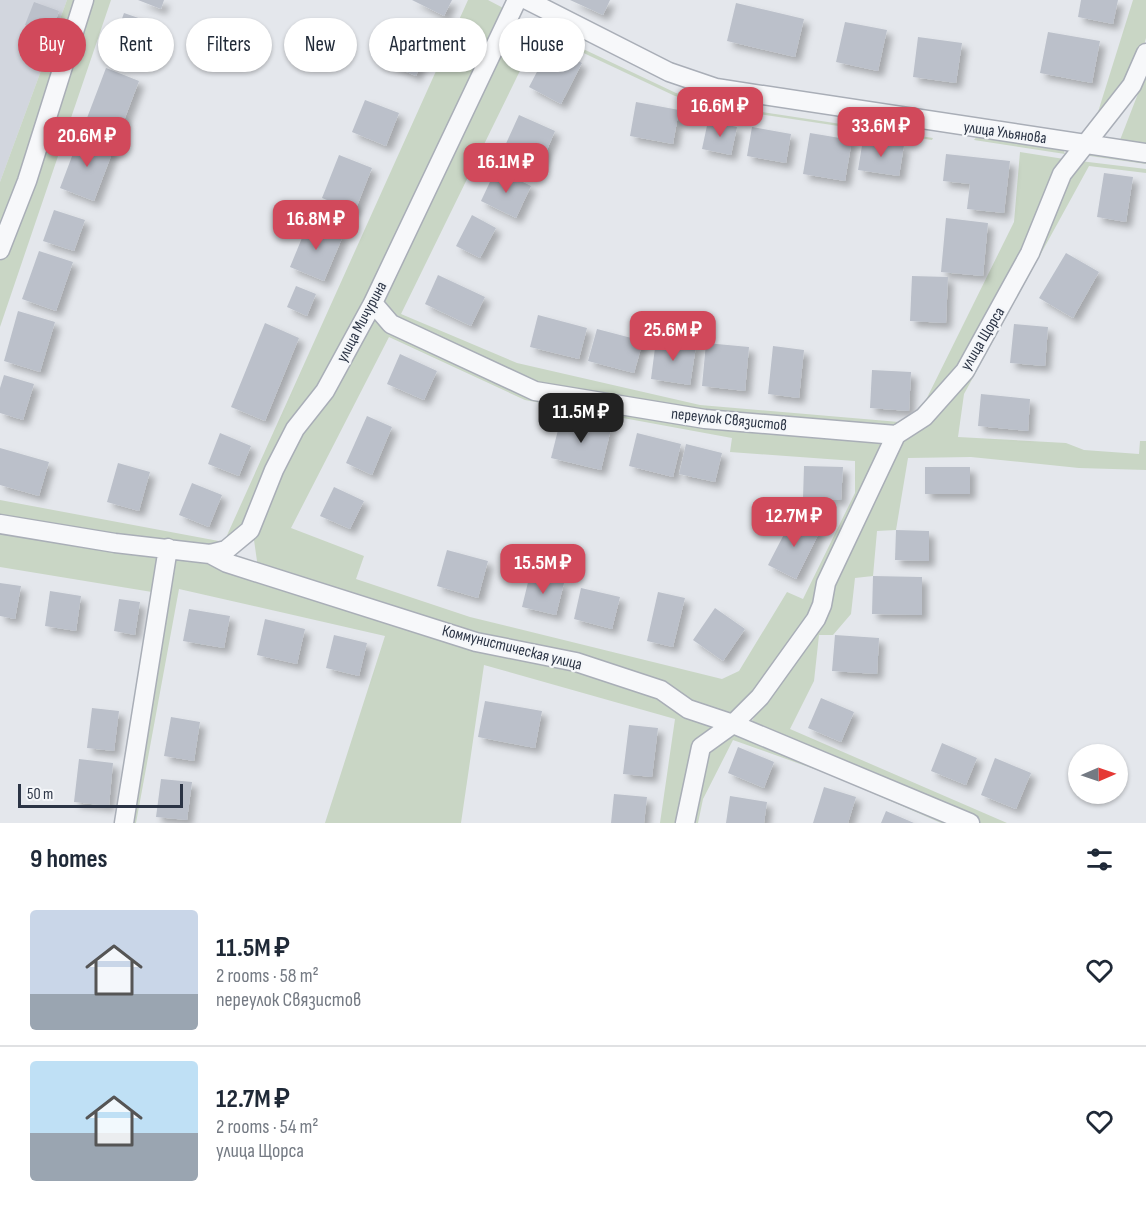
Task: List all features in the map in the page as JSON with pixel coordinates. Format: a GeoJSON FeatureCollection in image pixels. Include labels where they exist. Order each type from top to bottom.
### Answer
{"type":"FeatureCollection","features":[{"type":"Feature","properties":{"kind":"street"},"geometry":{"type":"LineString","coordinates":[[0,250],[27,181],[84,0]]}},
{"type":"Feature","properties":{"kind":"street","name":"улица Мичурина"},"geometry":{"type":"LineString","coordinates":[[210,554],[226,550],[250,530],[274,470],[295,429],[325,391],[373,303],[517,0]]}},
{"type":"Feature","properties":{"kind":"street","name":"улица Ульянова"},"geometry":{"type":"LineString","coordinates":[[527,0],[669,72],[717,88],[1146,153]]}},
{"type":"Feature","properties":{"kind":"street","name":"улица Щорса"},"geometry":{"type":"LineString","coordinates":[[896,435],[924,417],[965,371],[1030,253],[1062,174],[1132,85],[1146,53]]}},
{"type":"Feature","properties":{"kind":"street","name":"переулок Связистов"},"geometry":{"type":"LineString","coordinates":[[373,303],[390,324],[535,391],[705,419],[896,435]]}},
{"type":"Feature","properties":{"kind":"street"},"geometry":{"type":"LineString","coordinates":[[685,823],[701,747],[733,724],[760,697],[816,620],[822,605],[826,583],[896,435]]}},
{"type":"Feature","properties":{"kind":"street","name":"Коммунистическая улица"},"geometry":{"type":"LineString","coordinates":[[0,524],[115,543],[210,554],[227,563],[476,642],[576,662],[661,690],[688,709],[733,724],[970,823]]}},
{"type":"Feature","properties":{"kind":"street"},"geometry":{"type":"LineString","coordinates":[[250,530],[249,550],[253,571]]}},
{"type":"Feature","properties":{"kind":"street"},"geometry":{"type":"LineString","coordinates":[[124,823],[168,548]]}},
{"type":"Feature","properties":{"kind":"shaded area"},"geometry":{"type":"Polygon","coordinates":[[[0,0],[67,0],[60,18],[18,18],[18,72],[40,72],[0,182],[0,0]]]}},
{"type":"Feature","properties":{"kind":"green space"},"geometry":{"type":"Polygon","coordinates":[[[67,0],[80,0],[74,18],[60,18],[67,0]]]}},
{"type":"Feature","properties":{"kind":"green space"},"geometry":{"type":"Polygon","coordinates":[[[89,0],[111,0],[105,18],[98,18],[98,38],[0,327],[0,261],[31,183],[66,72],[86,72],[86,18],[83,18],[89,0]]]}},
{"type":"Feature","properties":{"kind":"green space"},"geometry":{"type":"Polygon","coordinates":[[[468,0],[488,0],[507,10],[503,18],[499,18],[499,27],[487,52],[487,18],[460,18],[468,0]]]}},
{"type":"Feature","properties":{"kind":"green space"},"geometry":{"type":"Polygon","coordinates":[[[1133,0],[1146,0],[1146,38],[1143,49],[1129,80],[1115,98],[1098,112],[1133,0]]]}},
{"type":"Feature","properties":{"kind":"green space"},"geometry":{"type":"Polygon","coordinates":[[[585,50],[676,93],[749,110],[933,138],[932,140],[719,108],[675,96],[585,54],[585,50]]]}},
{"type":"Feature","properties":{"kind":"green space"},"geometry":{"type":"Polygon","coordinates":[[[499,54],[499,72],[519,72],[401,314],[517,363],[700,405],[899,422],[921,410],[1014,222],[1020,152],[1064,159],[1026,252],[962,369],[922,414],[894,432],[705,415],[537,387],[396,321],[380,303],[499,54]]]}},
{"type":"Feature","properties":{"kind":"green space"},"geometry":{"type":"Polygon","coordinates":[[[40,72],[56,72],[0,240],[0,182],[40,72]]]}},
{"type":"Feature","properties":{"kind":"green space"},"geometry":{"type":"Polygon","coordinates":[[[436,72],[477,72],[368,301],[321,390],[292,426],[270,468],[248,524],[232,541],[212,548],[195,548],[112,539],[0,520],[0,500],[224,542],[436,72]]]}},
{"type":"Feature","properties":{"kind":"green space"},"geometry":{"type":"Polygon","coordinates":[[[1146,73],[1146,144],[1120,140],[1146,73]]]}},
{"type":"Feature","properties":{"kind":"green space"},"geometry":{"type":"Polygon","coordinates":[[[977,136],[1063,149],[1065,154],[974,140],[977,136]]]}},
{"type":"Feature","properties":{"kind":"green space"},"geometry":{"type":"Polygon","coordinates":[[[1086,153],[1146,161],[1146,164],[1083,155],[1086,153]]]}},
{"type":"Feature","properties":{"kind":"green space"},"geometry":{"type":"Polygon","coordinates":[[[1080,161],[1146,169],[1146,173],[1089,166],[964,394],[958,437],[1066,443],[1084,450],[1139,454],[1140,441],[1146,441],[1146,470],[1079,468],[971,457],[908,458],[896,530],[877,531],[873,576],[855,578],[851,614],[833,635],[819,635],[814,681],[790,729],[1007,823],[980,823],[755,728],[752,721],[832,584],[900,438],[927,421],[1080,161]]]}},
{"type":"Feature","properties":{"kind":"green space"},"geometry":{"type":"Polygon","coordinates":[[[375,313],[534,394],[889,440],[841,552],[804,624],[783,658],[730,720],[258,568],[254,540],[257,525],[278,472],[375,313]],[[389,337],[291,528],[364,556],[356,579],[470,617],[722,679],[739,671],[787,592],[803,599],[855,493],[855,461],[730,452],[732,438],[525,400],[389,337]]]}},
{"type":"Feature","properties":{"kind":"green space"},"geometry":{"type":"Polygon","coordinates":[[[0,527],[163,552],[118,823],[114,823],[152,592],[0,567],[0,527]]]}},
{"type":"Feature","properties":{"kind":"green space"},"geometry":{"type":"Polygon","coordinates":[[[174,553],[574,667],[658,695],[720,726],[678,823],[660,823],[675,719],[484,665],[461,823],[325,823],[385,636],[179,589],[136,823],[129,823],[174,553]]]}},
{"type":"Feature","properties":{"kind":"green space"},"geometry":{"type":"Polygon","coordinates":[[[735,729],[956,823],[941,823],[831,775],[733,740],[703,799],[698,823],[690,823],[706,749],[735,729]]]}},
{"type":"Feature","properties":{"kind":"building"},"geometry":{"type":"Polygon","coordinates":[[[138,0],[164,0],[161,9],[138,0]]]}},
{"type":"Feature","properties":{"kind":"building"},"geometry":{"type":"Polygon","coordinates":[[[412,0],[452,0],[444,16],[412,0]]]}},
{"type":"Feature","properties":{"kind":"building"},"geometry":{"type":"Polygon","coordinates":[[[570,0],[610,0],[603,15],[570,0]]]}},
{"type":"Feature","properties":{"kind":"building"},"geometry":{"type":"Polygon","coordinates":[[[1081,0],[1118,0],[1113,24],[1078,17],[1081,0]]]}},
{"type":"Feature","properties":{"kind":"building"},"geometry":{"type":"Polygon","coordinates":[[[34,2],[59,11],[57,18],[28,18],[34,2]]]}},
{"type":"Feature","properties":{"kind":"building"},"geometry":{"type":"Polygon","coordinates":[[[736,3],[804,19],[795,57],[727,41],[736,3]]]}},
{"type":"Feature","properties":{"kind":"building"},"geometry":{"type":"Polygon","coordinates":[[[124,13],[139,18],[122,18],[124,13]]]}},
{"type":"Feature","properties":{"kind":"building"},"geometry":{"type":"Polygon","coordinates":[[[845,22],[887,30],[878,71],[836,62],[845,22]]]}},
{"type":"Feature","properties":{"kind":"building"},"geometry":{"type":"Polygon","coordinates":[[[1048,32],[1100,41],[1092,83],[1040,73],[1048,32]]]}},
{"type":"Feature","properties":{"kind":"building"},"geometry":{"type":"Polygon","coordinates":[[[918,37],[962,43],[956,83],[913,77],[918,37]]]}},
{"type":"Feature","properties":{"kind":"building"},"geometry":{"type":"Polygon","coordinates":[[[104,72],[116,72],[139,81],[120,131],[87,118],[104,72]]]}},
{"type":"Feature","properties":{"kind":"building"},"geometry":{"type":"Polygon","coordinates":[[[537,72],[577,72],[561,104],[529,87],[537,72]]]}},
{"type":"Feature","properties":{"kind":"building"},"geometry":{"type":"Polygon","coordinates":[[[365,100],[399,113],[386,146],[352,132],[365,100]]]}},
{"type":"Feature","properties":{"kind":"building"},"geometry":{"type":"Polygon","coordinates":[[[636,102],[679,110],[673,144],[630,136],[636,102]]]}},
{"type":"Feature","properties":{"kind":"building"},"geometry":{"type":"Polygon","coordinates":[[[519,115],[555,131],[541,164],[504,148],[519,115]]]}},
{"type":"Feature","properties":{"kind":"building"},"geometry":{"type":"Polygon","coordinates":[[[708,121],[737,127],[731,155],[702,149],[708,121]]]}},
{"type":"Feature","properties":{"kind":"building"},"geometry":{"type":"Polygon","coordinates":[[[752,127],[791,134],[786,163],[747,156],[752,127]]]}},
{"type":"Feature","properties":{"kind":"building"},"geometry":{"type":"Polygon","coordinates":[[[810,133],[852,140],[845,181],[803,174],[810,133]]]}},
{"type":"Feature","properties":{"kind":"building"},"geometry":{"type":"Polygon","coordinates":[[[80,135],[114,148],[94,201],[60,188],[80,135]]]}},
{"type":"Feature","properties":{"kind":"building"},"geometry":{"type":"Polygon","coordinates":[[[863,139],[904,145],[899,176],[858,170],[863,139]]]}},
{"type":"Feature","properties":{"kind":"building"},"geometry":{"type":"Polygon","coordinates":[[[946,154],[1010,161],[1004,213],[967,209],[970,184],[943,181],[946,154]]]}},
{"type":"Feature","properties":{"kind":"building"},"geometry":{"type":"Polygon","coordinates":[[[339,155],[372,168],[355,211],[322,198],[339,155]]]}},
{"type":"Feature","properties":{"kind":"building"},"geometry":{"type":"Polygon","coordinates":[[[496,169],[531,186],[516,218],[481,201],[496,169]]]}},
{"type":"Feature","properties":{"kind":"building"},"geometry":{"type":"Polygon","coordinates":[[[1104,173],[1133,177],[1126,222],[1097,217],[1104,173]]]}},
{"type":"Feature","properties":{"kind":"building"},"geometry":{"type":"Polygon","coordinates":[[[54,210],[85,220],[74,251],[43,241],[54,210]]]}},
{"type":"Feature","properties":{"kind":"building"},"geometry":{"type":"Polygon","coordinates":[[[472,215],[496,228],[480,258],[456,246],[472,215]]]}},
{"type":"Feature","properties":{"kind":"building"},"geometry":{"type":"Polygon","coordinates":[[[946,218],[988,223],[983,276],[941,272],[946,218]]]}},
{"type":"Feature","properties":{"kind":"building"},"geometry":{"type":"Polygon","coordinates":[[[309,221],[343,236],[324,281],[290,267],[309,221]]]}},
{"type":"Feature","properties":{"kind":"building"},"geometry":{"type":"Polygon","coordinates":[[[39,251],[73,262],[56,311],[22,299],[39,251]]]}},
{"type":"Feature","properties":{"kind":"building"},"geometry":{"type":"Polygon","coordinates":[[[1066,253],[1099,272],[1073,318],[1039,298],[1066,253]]]}},
{"type":"Feature","properties":{"kind":"building"},"geometry":{"type":"Polygon","coordinates":[[[438,275],[485,297],[471,326],[425,304],[438,275]]]}},
{"type":"Feature","properties":{"kind":"building"},"geometry":{"type":"Polygon","coordinates":[[[912,276],[948,277],[946,323],[910,321],[912,276]]]}},
{"type":"Feature","properties":{"kind":"building"},"geometry":{"type":"Polygon","coordinates":[[[296,286],[316,294],[307,316],[287,307],[296,286]]]}},
{"type":"Feature","properties":{"kind":"building"},"geometry":{"type":"Polygon","coordinates":[[[18,311],[55,322],[40,372],[4,361],[18,311]]]}},
{"type":"Feature","properties":{"kind":"building"},"geometry":{"type":"Polygon","coordinates":[[[538,315],[587,328],[579,359],[530,347],[538,315]]]}},
{"type":"Feature","properties":{"kind":"building"},"geometry":{"type":"Polygon","coordinates":[[[265,323],[299,338],[265,421],[231,407],[265,323]]]}},
{"type":"Feature","properties":{"kind":"building"},"geometry":{"type":"Polygon","coordinates":[[[1014,324],[1048,327],[1045,366],[1010,363],[1014,324]]]}},
{"type":"Feature","properties":{"kind":"building"},"geometry":{"type":"Polygon","coordinates":[[[597,329],[643,341],[634,373],[588,361],[597,329]]]}},
{"type":"Feature","properties":{"kind":"building"},"geometry":{"type":"Polygon","coordinates":[[[656,340],[696,346],[690,385],[651,379],[656,340]]]}},
{"type":"Feature","properties":{"kind":"building"},"geometry":{"type":"Polygon","coordinates":[[[706,343],[749,347],[745,391],[702,386],[706,343]]]}},
{"type":"Feature","properties":{"kind":"building"},"geometry":{"type":"Polygon","coordinates":[[[773,346],[804,350],[799,398],[768,394],[773,346]]]}},
{"type":"Feature","properties":{"kind":"building"},"geometry":{"type":"Polygon","coordinates":[[[400,354],[437,371],[424,400],[387,384],[400,354]]]}},
{"type":"Feature","properties":{"kind":"building"},"geometry":{"type":"Polygon","coordinates":[[[872,370],[911,372],[909,411],[870,408],[872,370]]]}},
{"type":"Feature","properties":{"kind":"building"},"geometry":{"type":"Polygon","coordinates":[[[4,375],[34,384],[23,420],[0,413],[0,388],[4,375]]]}},
{"type":"Feature","properties":{"kind":"building"},"geometry":{"type":"Polygon","coordinates":[[[981,394],[1030,399],[1028,431],[978,426],[981,394]]]}},
{"type":"Feature","properties":{"kind":"building"},"geometry":{"type":"Polygon","coordinates":[[[367,416],[392,427],[372,475],[346,463],[367,416]]]}},
{"type":"Feature","properties":{"kind":"building"},"geometry":{"type":"Polygon","coordinates":[[[561,418],[611,429],[601,470],[551,458],[561,418]]]}},
{"type":"Feature","properties":{"kind":"building"},"geometry":{"type":"Polygon","coordinates":[[[220,433],[251,446],[239,476],[208,464],[220,433]]]}},
{"type":"Feature","properties":{"kind":"building"},"geometry":{"type":"Polygon","coordinates":[[[637,433],[681,444],[673,477],[629,466],[637,433]]]}},
{"type":"Feature","properties":{"kind":"building"},"geometry":{"type":"Polygon","coordinates":[[[686,444],[722,453],[715,482],[679,474],[686,444]]]}},
{"type":"Feature","properties":{"kind":"building"},"geometry":{"type":"Polygon","coordinates":[[[0,448],[49,462],[39,496],[0,485],[0,448]]]}},
{"type":"Feature","properties":{"kind":"building"},"geometry":{"type":"Polygon","coordinates":[[[118,463],[150,472],[139,511],[107,502],[118,463]]]}},
{"type":"Feature","properties":{"kind":"building"},"geometry":{"type":"Polygon","coordinates":[[[804,466],[843,467],[841,500],[803,499],[804,466]]]}},
{"type":"Feature","properties":{"kind":"building"},"geometry":{"type":"Polygon","coordinates":[[[925,467],[970,467],[970,494],[925,494],[925,467]]]}},
{"type":"Feature","properties":{"kind":"building"},"geometry":{"type":"Polygon","coordinates":[[[192,483],[222,495],[209,527],[179,515],[192,483]]]}},
{"type":"Feature","properties":{"kind":"building"},"geometry":{"type":"Polygon","coordinates":[[[334,487],[364,501],[350,529],[320,516],[334,487]]]}},
{"type":"Feature","properties":{"kind":"building"},"geometry":{"type":"Polygon","coordinates":[[[793,517],[820,531],[796,579],[768,565],[793,517]]]}},
{"type":"Feature","properties":{"kind":"building"},"geometry":{"type":"Polygon","coordinates":[[[896,530],[929,531],[929,561],[895,560],[896,530]]]}},
{"type":"Feature","properties":{"kind":"building"},"geometry":{"type":"Polygon","coordinates":[[[447,550],[488,561],[478,598],[437,586],[447,550]]]}},
{"type":"Feature","properties":{"kind":"building"},"geometry":{"type":"Polygon","coordinates":[[[530,574],[564,583],[556,615],[522,607],[530,574]]]}},
{"type":"Feature","properties":{"kind":"building"},"geometry":{"type":"Polygon","coordinates":[[[873,576],[922,577],[922,615],[872,614],[873,576]]]}},
{"type":"Feature","properties":{"kind":"building"},"geometry":{"type":"Polygon","coordinates":[[[0,583],[21,586],[15,619],[0,616],[0,583]]]}},
{"type":"Feature","properties":{"kind":"building"},"geometry":{"type":"Polygon","coordinates":[[[581,588],[620,597],[612,629],[574,619],[581,588]]]}},
{"type":"Feature","properties":{"kind":"building"},"geometry":{"type":"Polygon","coordinates":[[[50,591],[81,596],[76,631],[45,626],[50,591]]]}},
{"type":"Feature","properties":{"kind":"building"},"geometry":{"type":"Polygon","coordinates":[[[658,592],[685,598],[673,647],[647,641],[658,592]]]}},
{"type":"Feature","properties":{"kind":"building"},"geometry":{"type":"Polygon","coordinates":[[[119,599],[140,602],[135,635],[114,631],[119,599]]]}},
{"type":"Feature","properties":{"kind":"building"},"geometry":{"type":"Polygon","coordinates":[[[715,608],[745,629],[723,661],[693,640],[715,608]]]}},
{"type":"Feature","properties":{"kind":"building"},"geometry":{"type":"Polygon","coordinates":[[[189,609],[230,616],[224,648],[183,641],[189,609]]]}},
{"type":"Feature","properties":{"kind":"building"},"geometry":{"type":"Polygon","coordinates":[[[265,619],[305,629],[297,664],[257,655],[265,619]]]}},
{"type":"Feature","properties":{"kind":"building"},"geometry":{"type":"Polygon","coordinates":[[[334,635],[367,643],[359,676],[326,668],[334,635]]]}},
{"type":"Feature","properties":{"kind":"building"},"geometry":{"type":"Polygon","coordinates":[[[835,635],[879,638],[877,674],[832,671],[835,635]]]}},
{"type":"Feature","properties":{"kind":"building"},"geometry":{"type":"Polygon","coordinates":[[[821,698],[854,712],[841,742],[808,728],[821,698]]]}},
{"type":"Feature","properties":{"kind":"building"},"geometry":{"type":"Polygon","coordinates":[[[485,701],[542,711],[535,748],[478,737],[485,701]]]}},
{"type":"Feature","properties":{"kind":"building"},"geometry":{"type":"Polygon","coordinates":[[[92,708],[119,711],[114,751],[87,748],[92,708]]]}},
{"type":"Feature","properties":{"kind":"building"},"geometry":{"type":"Polygon","coordinates":[[[171,717],[200,722],[194,761],[164,756],[171,717]]]}},
{"type":"Feature","properties":{"kind":"building"},"geometry":{"type":"Polygon","coordinates":[[[629,725],[658,728],[652,777],[623,774],[629,725]]]}},
{"type":"Feature","properties":{"kind":"building"},"geometry":{"type":"Polygon","coordinates":[[[942,743],[977,758],[966,785],[931,771],[942,743]]]}},
{"type":"Feature","properties":{"kind":"building"},"geometry":{"type":"Polygon","coordinates":[[[738,747],[774,762],[764,788],[728,773],[738,747]]]}},
{"type":"Feature","properties":{"kind":"building"},"geometry":{"type":"Polygon","coordinates":[[[995,758],[1031,773],[1016,809],[981,795],[995,758]]]}},
{"type":"Feature","properties":{"kind":"building"},"geometry":{"type":"Polygon","coordinates":[[[79,759],[113,763],[109,806],[74,802],[79,759]]]}},
{"type":"Feature","properties":{"kind":"building"},"geometry":{"type":"Polygon","coordinates":[[[161,779],[192,782],[187,820],[156,817],[161,779]]]}},
{"type":"Feature","properties":{"kind":"building"},"geometry":{"type":"Polygon","coordinates":[[[824,787],[856,797],[848,823],[813,823],[824,787]]]}},
{"type":"Feature","properties":{"kind":"building"},"geometry":{"type":"Polygon","coordinates":[[[614,794],[647,797],[644,823],[611,823],[614,794]]]}},
{"type":"Feature","properties":{"kind":"building"},"geometry":{"type":"Polygon","coordinates":[[[730,796],[767,802],[764,823],[726,823],[730,796]]]}},
{"type":"Feature","properties":{"kind":"building"},"geometry":{"type":"Polygon","coordinates":[[[886,811],[914,823],[881,823],[886,811]]]}}]}
